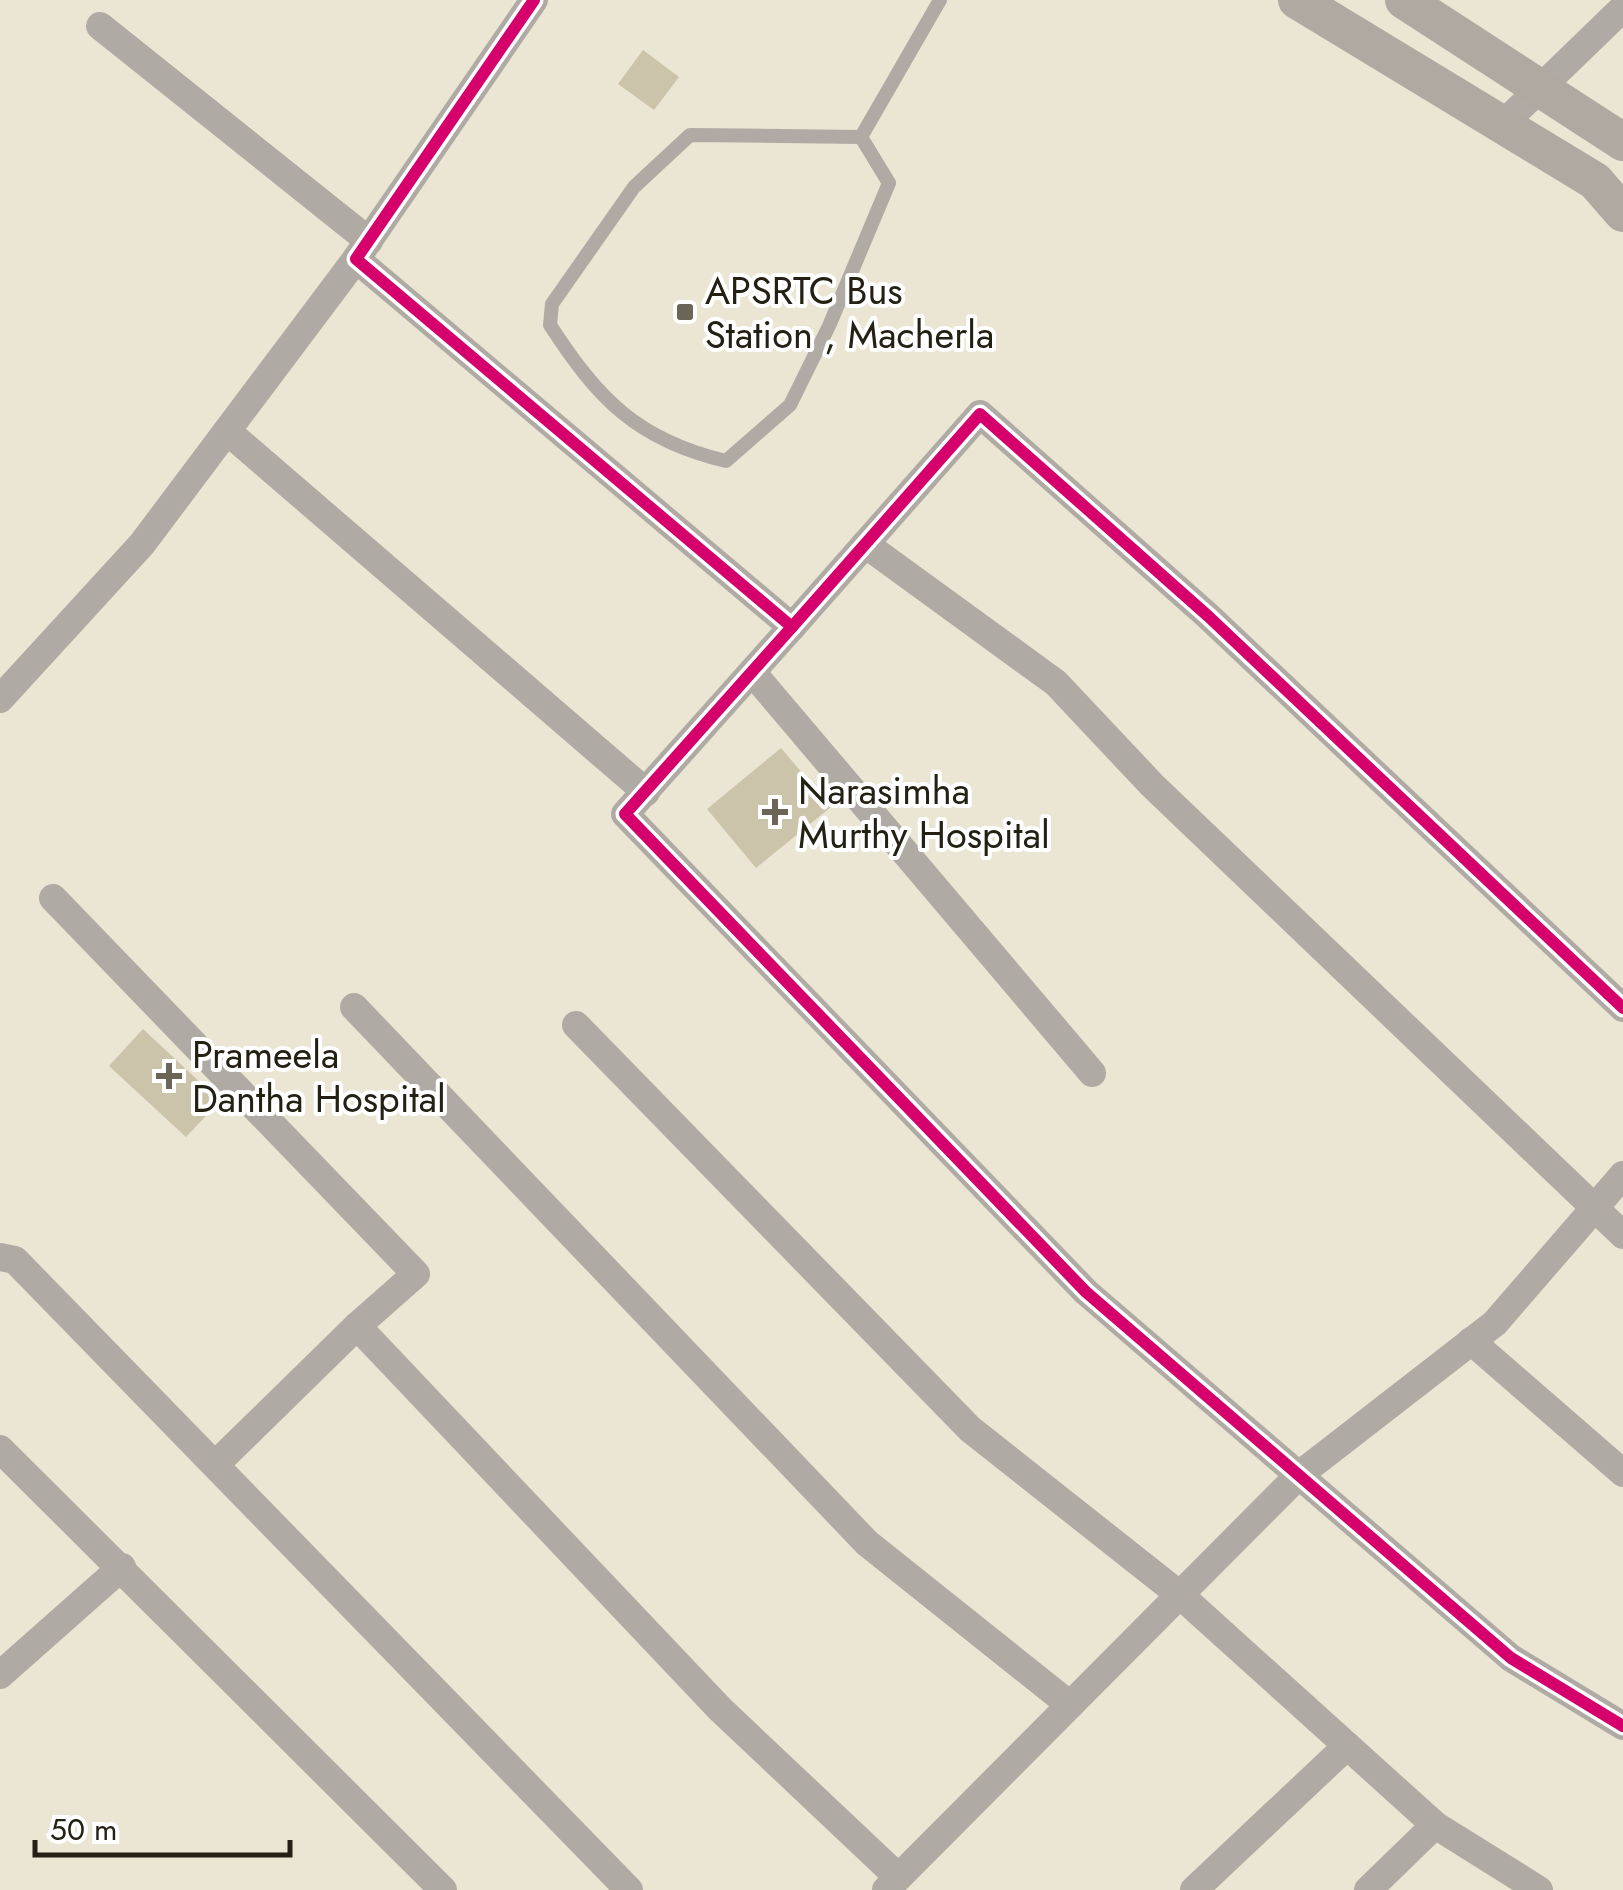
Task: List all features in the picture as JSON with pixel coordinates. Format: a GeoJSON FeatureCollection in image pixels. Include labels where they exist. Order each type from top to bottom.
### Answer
{"type":"FeatureCollection","features":[{"type":"Feature","properties":{"kind":"main road"},"geometry":{"type":"LineString","coordinates":[[1297,0],[1595,181],[1623,213]]}},
{"type":"Feature","properties":{"kind":"main road"},"geometry":{"type":"LineString","coordinates":[[1404,0],[1623,142]]}},
{"type":"Feature","properties":{"kind":"street"},"geometry":{"type":"LineString","coordinates":[[0,700],[142,544],[362,250],[534,0]]}},
{"type":"Feature","properties":{"kind":"street"},"geometry":{"type":"LineString","coordinates":[[1504,124],[1623,8]]}},
{"type":"Feature","properties":{"kind":"street"},"geometry":{"type":"LineString","coordinates":[[100,26],[792,627]]}},
{"type":"Feature","properties":{"kind":"street"},"geometry":{"type":"LineString","coordinates":[[1623,1008],[1208,616],[980,414],[625,814],[1086,1292],[1511,1658],[1623,1726]]}},
{"type":"Feature","properties":{"kind":"street"},"geometry":{"type":"LineString","coordinates":[[227,431],[646,792]]}},
{"type":"Feature","properties":{"kind":"street"},"geometry":{"type":"LineString","coordinates":[[865,544],[1056,683],[1152,785],[1623,1235]]}},
{"type":"Feature","properties":{"kind":"street"},"geometry":{"type":"LineString","coordinates":[[752,672],[1092,1073]]}},
{"type":"Feature","properties":{"kind":"street"},"geometry":{"type":"LineString","coordinates":[[53,898],[416,1274],[216,1464]]}},
{"type":"Feature","properties":{"kind":"street"},"geometry":{"type":"LineString","coordinates":[[354,1007],[868,1543],[1070,1705]]}},
{"type":"Feature","properties":{"kind":"street"},"geometry":{"type":"LineString","coordinates":[[576,1025],[970,1429],[1180,1595],[1435,1825],[1539,1890]]}},
{"type":"Feature","properties":{"kind":"street"},"geometry":{"type":"LineString","coordinates":[[357,1326],[720,1709],[892,1884],[1299,1475],[1495,1322],[1623,1175]]}},
{"type":"Feature","properties":{"kind":"street"},"geometry":{"type":"LineString","coordinates":[[0,1257],[15,1260],[629,1890]]}},
{"type":"Feature","properties":{"kind":"street"},"geometry":{"type":"LineString","coordinates":[[1471,1341],[1623,1473]]}},
{"type":"Feature","properties":{"kind":"street"},"geometry":{"type":"LineString","coordinates":[[0,1449],[443,1890]]}},
{"type":"Feature","properties":{"kind":"street"},"geometry":{"type":"LineString","coordinates":[[0,1676],[122,1567]]}},
{"type":"Feature","properties":{"kind":"street"},"geometry":{"type":"LineString","coordinates":[[1194,1890],[1347,1746]]}},
{"type":"Feature","properties":{"kind":"street"},"geometry":{"type":"LineString","coordinates":[[1368,1890],[1435,1825]]}},
{"type":"Feature","properties":{"kind":"lane"},"geometry":{"type":"LineString","coordinates":[[861,137],[940,0]]}},
{"type":"Feature","properties":{"kind":"lane"},"geometry":{"type":"LineString","coordinates":[[690,135],[861,137],[888,183],[829,326],[790,405],[726,461],[681,450],[644,430],[587,383],[550,326],[552,304],[634,187],[690,135]]}},
{"type":"Feature","properties":{"kind":"building"},"geometry":{"type":"Polygon","coordinates":[[[643,50],[679,77],[654,110],[618,84],[643,50]]]}},
{"type":"Feature","properties":{"kind":"building"},"geometry":{"type":"Polygon","coordinates":[[[781,748],[831,807],[756,868],[707,809],[781,748]]]}},
{"type":"Feature","properties":{"kind":"building"},"geometry":{"type":"Polygon","coordinates":[[[143,1029],[220,1101],[186,1137],[109,1066],[143,1029]]]}},
{"type":"Feature","properties":{"kind":"cycle path"},"geometry":{"type":"LineString","coordinates":[[534,0],[356,259],[792,627],[625,814],[1086,1292],[1511,1658],[1623,1726]]}},
{"type":"Feature","properties":{"kind":"cycle path"},"geometry":{"type":"LineString","coordinates":[[792,627],[980,414],[1208,616],[1623,1008]]}},
{"type":"Feature","properties":{"kind":"place","name":"APSRTC Bus Station , Macherla"},"geometry":{"type":"Point","coordinates":[685,312]}},
{"type":"Feature","properties":{"kind":"place","name":"Narasimha Murthy Hospital"},"geometry":{"type":"Point","coordinates":[775,812]}},
{"type":"Feature","properties":{"kind":"place","name":"Prameela Dantha Hospital"},"geometry":{"type":"Point","coordinates":[169,1076]}}]}
